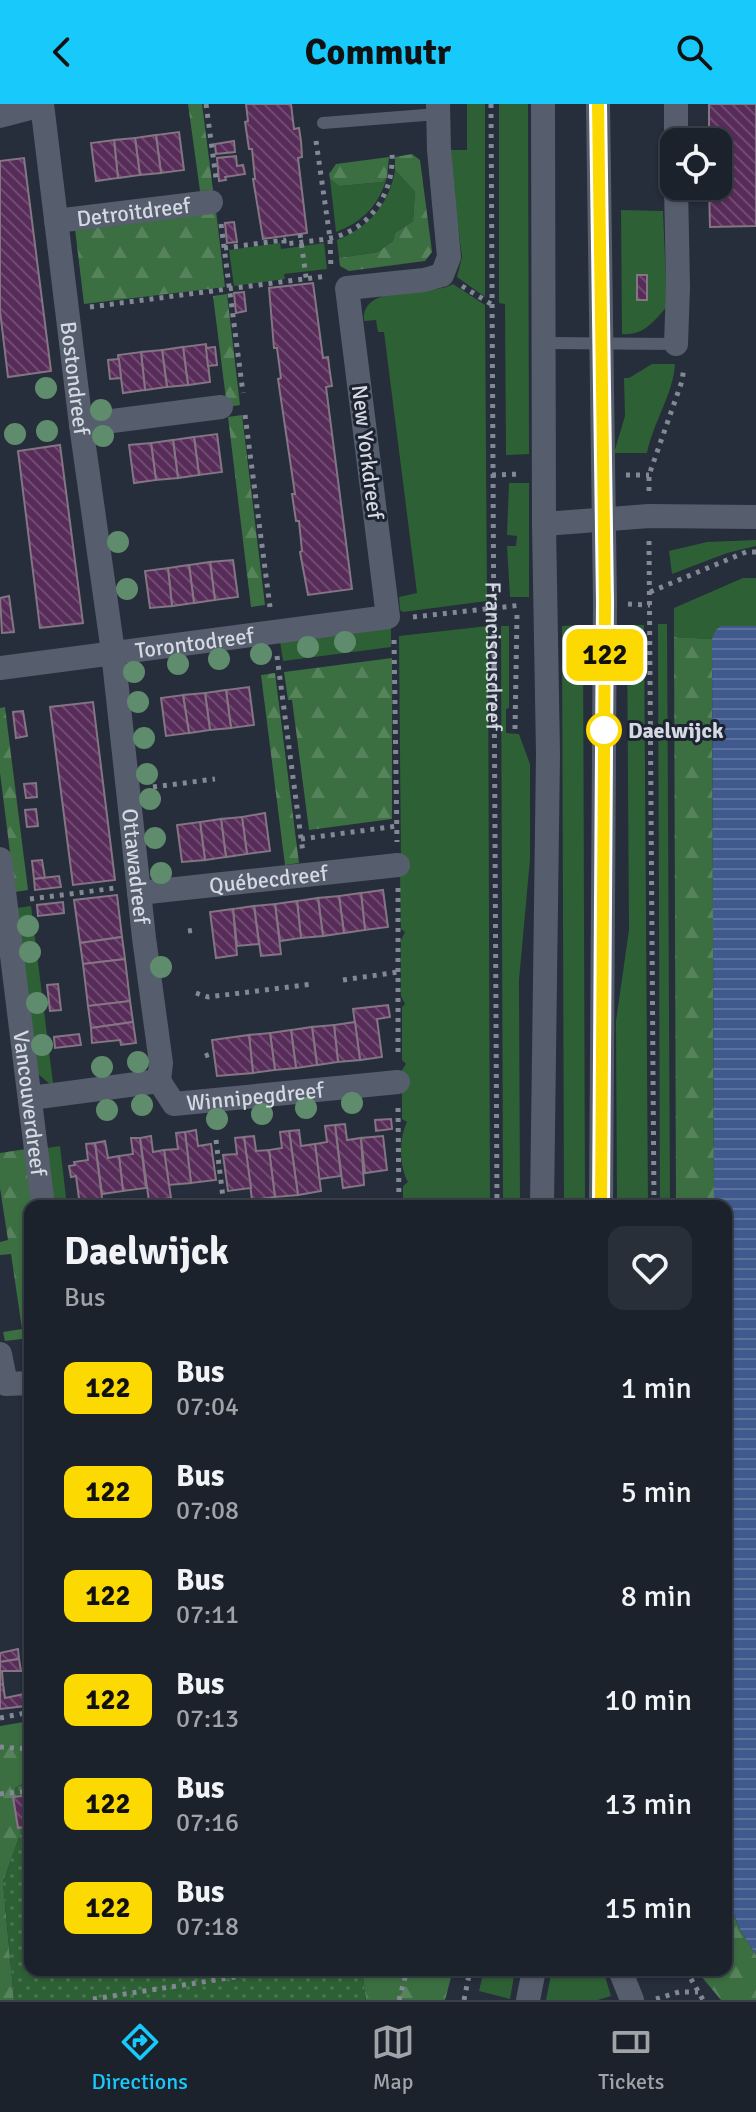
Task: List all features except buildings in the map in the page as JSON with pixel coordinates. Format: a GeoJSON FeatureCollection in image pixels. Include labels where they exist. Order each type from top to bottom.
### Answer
{"type":"FeatureCollection","features":[{"type":"Feature","properties":{"kind":"street"},"geometry":{"type":"LineString","coordinates":[[0,116],[42,104]]}},
{"type":"Feature","properties":{"kind":"street","name":"Bostondreef"},"geometry":{"type":"LineString","coordinates":[[42,104],[81,425],[113,652]]}},
{"type":"Feature","properties":{"kind":"street"},"geometry":{"type":"LineString","coordinates":[[542,1200],[548,754],[543,104]]}},
{"type":"Feature","properties":{"kind":"street"},"geometry":{"type":"LineString","coordinates":[[598,104],[604,518],[601,1200]]}},
{"type":"Feature","properties":{"kind":"street"},"geometry":{"type":"LineString","coordinates":[[676,104],[676,128]]}},
{"type":"Feature","properties":{"kind":"street"},"geometry":{"type":"LineString","coordinates":[[438,109],[449,257],[442,275]]}},
{"type":"Feature","properties":{"kind":"street"},"geometry":{"type":"LineString","coordinates":[[676,200],[676,344]]}},
{"type":"Feature","properties":{"kind":"street","name":"Detroitdreef"},"geometry":{"type":"LineString","coordinates":[[56,221],[216,201]]}},
{"type":"Feature","properties":{"kind":"street","name":"New Yorkdreef"},"geometry":{"type":"LineString","coordinates":[[388,617],[347,288],[424,280],[442,275]]}},
{"type":"Feature","properties":{"kind":"street"},"geometry":{"type":"LineString","coordinates":[[81,425],[233,408]]}},
{"type":"Feature","properties":{"kind":"street"},"geometry":{"type":"LineString","coordinates":[[544,524],[649,516],[756,517]]}},
{"type":"Feature","properties":{"kind":"street","name":"Torontodreef"},"geometry":{"type":"LineString","coordinates":[[0,668],[388,617]]}},
{"type":"Feature","properties":{"kind":"street","name":"Ottawadreef"},"geometry":{"type":"LineString","coordinates":[[113,652],[161,1063],[159,1081]]}},
{"type":"Feature","properties":{"kind":"street","name":"Vancouverdreef"},"geometry":{"type":"LineString","coordinates":[[0,859],[4,915],[42,1200]]}},
{"type":"Feature","properties":{"kind":"street","name":"Québecdreef"},"geometry":{"type":"LineString","coordinates":[[139,889],[398,865]]}},
{"type":"Feature","properties":{"kind":"street","name":"Winnipegdreef"},"geometry":{"type":"LineString","coordinates":[[31,1098],[159,1081],[174,1104],[398,1082]]}},
{"type":"Feature","properties":{"kind":"street"},"geometry":{"type":"LineString","coordinates":[[0,1354],[6,1384],[24,1383]]}},
{"type":"Feature","properties":{"kind":"street"},"geometry":{"type":"LineString","coordinates":[[528,2000],[533,1976]]}},
{"type":"Feature","properties":{"kind":"street"},"geometry":{"type":"LineString","coordinates":[[622,1976],[632,2000]]}},
{"type":"Feature","properties":{"kind":"lane"},"geometry":{"type":"LineString","coordinates":[[323,123],[438,109]]}},
{"type":"Feature","properties":{"kind":"lane"},"geometry":{"type":"LineString","coordinates":[[546,343],[676,344]]}},
{"type":"Feature","properties":{"kind":"path"},"geometry":{"type":"LineString","coordinates":[[206,104],[243,394]]}},
{"type":"Feature","properties":{"kind":"path","name":"Franciscusdreef"},"geometry":{"type":"LineString","coordinates":[[491,104],[497,1200]]}},
{"type":"Feature","properties":{"kind":"path"},"geometry":{"type":"LineString","coordinates":[[68,309],[332,275],[330,238],[315,137]]}},
{"type":"Feature","properties":{"kind":"path"},"geometry":{"type":"LineString","coordinates":[[224,248],[284,240],[284,244],[330,238],[349,232],[364,222],[382,201],[392,172],[392,154]]}},
{"type":"Feature","properties":{"kind":"path"},"geometry":{"type":"LineString","coordinates":[[300,234],[307,284]]}},
{"type":"Feature","properties":{"kind":"path"},"geometry":{"type":"LineString","coordinates":[[442,275],[492,304]]}},
{"type":"Feature","properties":{"kind":"path"},"geometry":{"type":"LineString","coordinates":[[654,1200],[649,475],[683,372],[684,363],[676,344]]}},
{"type":"Feature","properties":{"kind":"path"},"geometry":{"type":"LineString","coordinates":[[233,408],[273,631],[306,875]]}},
{"type":"Feature","properties":{"kind":"path"},"geometry":{"type":"LineString","coordinates":[[650,592],[746,552],[756,552]]}},
{"type":"Feature","properties":{"kind":"path"},"geometry":{"type":"LineString","coordinates":[[515,729],[517,605]]}},
{"type":"Feature","properties":{"kind":"path"},"geometry":{"type":"LineString","coordinates":[[388,617],[394,626],[399,1200]]}},
{"type":"Feature","properties":{"kind":"path"},"geometry":{"type":"LineString","coordinates":[[128,791],[215,779]]}},
{"type":"Feature","properties":{"kind":"path"},"geometry":{"type":"LineString","coordinates":[[301,839],[397,826]]}},
{"type":"Feature","properties":{"kind":"path"},"geometry":{"type":"LineString","coordinates":[[4,915],[139,889]]}},
{"type":"Feature","properties":{"kind":"path"},"geometry":{"type":"LineString","coordinates":[[343,980],[398,972]]}},
{"type":"Feature","properties":{"kind":"path"},"geometry":{"type":"LineString","coordinates":[[196,993],[208,997],[313,984]]}},
{"type":"Feature","properties":{"kind":"path"},"geometry":{"type":"LineString","coordinates":[[216,1140],[223,1200]]}},
{"type":"Feature","properties":{"kind":"path"},"geometry":{"type":"LineString","coordinates":[[0,1718],[24,1713]]}},
{"type":"Feature","properties":{"kind":"path"},"geometry":{"type":"LineString","coordinates":[[0,1747],[24,1749]]}},
{"type":"Feature","properties":{"kind":"path"},"geometry":{"type":"LineString","coordinates":[[0,1794],[24,1792]]}},
{"type":"Feature","properties":{"kind":"path"},"geometry":{"type":"LineString","coordinates":[[93,1999],[241,1976]]}},
{"type":"Feature","properties":{"kind":"path"},"geometry":{"type":"LineString","coordinates":[[399,2000],[405,1976]]}},
{"type":"Feature","properties":{"kind":"path"},"geometry":{"type":"LineString","coordinates":[[464,2000],[469,1976]]}},
{"type":"Feature","properties":{"kind":"path"},"geometry":{"type":"LineString","coordinates":[[689,1976],[703,2000]]}},
{"type":"Feature","properties":{"kind":"path"},"geometry":{"type":"LineString","coordinates":[[654,2000],[679,1992],[698,1992]]}},
{"type":"Feature","properties":{"kind":"path"},"geometry":{"type":"LineString","coordinates":[[689,2000],[698,1992]]}},
{"type":"Feature","properties":{"kind":"green space"},"geometry":{"type":"Polygon","coordinates":[[[188,104],[202,104],[213,190],[200,191],[188,104]]]}},
{"type":"Feature","properties":{"kind":"green space"},"geometry":{"type":"Polygon","coordinates":[[[467,104],[485,104],[485,297],[457,277],[462,257],[448,150],[467,150],[467,104]]]}},
{"type":"Feature","properties":{"kind":"green space"},"geometry":{"type":"Polygon","coordinates":[[[499,104],[528,104],[529,454],[506,455],[505,304],[499,303],[499,104]]]}},
{"type":"Feature","properties":{"kind":"green space"},"geometry":{"type":"Polygon","coordinates":[[[412,154],[420,160],[432,252],[425,261],[349,271],[340,266],[339,258],[378,252],[393,241],[395,233],[413,221],[415,192],[395,170],[395,157],[412,154]]]}},
{"type":"Feature","properties":{"kind":"green space"},"geometry":{"type":"Polygon","coordinates":[[[389,157],[387,177],[383,182],[339,186],[330,179],[329,174],[336,164],[389,157]]]}},
{"type":"Feature","properties":{"kind":"green space"},"geometry":{"type":"Polygon","coordinates":[[[395,170],[415,192],[413,221],[395,233],[393,241],[378,252],[339,258],[337,240],[359,228],[376,213],[388,194],[395,170]]]}},
{"type":"Feature","properties":{"kind":"green space"},"geometry":{"type":"Polygon","coordinates":[[[387,177],[369,211],[336,232],[330,179],[339,186],[383,182],[387,177]]]}},
{"type":"Feature","properties":{"kind":"green space"},"geometry":{"type":"Polygon","coordinates":[[[621,210],[663,211],[667,306],[648,326],[629,334],[622,334],[621,210]]]}},
{"type":"Feature","properties":{"kind":"green space"},"geometry":{"type":"Polygon","coordinates":[[[216,211],[225,287],[84,304],[75,229],[216,211]]]}},
{"type":"Feature","properties":{"kind":"green space"},"geometry":{"type":"Polygon","coordinates":[[[280,243],[281,249],[324,243],[327,269],[284,274],[285,279],[234,286],[229,250],[280,243]]]}},
{"type":"Feature","properties":{"kind":"green space"},"geometry":{"type":"Polygon","coordinates":[[[453,284],[485,305],[487,601],[403,612],[399,597],[417,593],[384,332],[378,332],[376,320],[364,321],[366,309],[384,296],[453,284]]]}},
{"type":"Feature","properties":{"kind":"green space"},"geometry":{"type":"Polygon","coordinates":[[[227,294],[240,405],[227,407],[213,296],[227,294]]]}},
{"type":"Feature","properties":{"kind":"green space"},"geometry":{"type":"Polygon","coordinates":[[[652,364],[675,364],[671,387],[647,453],[614,453],[625,416],[624,378],[652,364]]]}},
{"type":"Feature","properties":{"kind":"green space"},"geometry":{"type":"Polygon","coordinates":[[[242,415],[265,605],[251,607],[228,417],[242,415]]]}},
{"type":"Feature","properties":{"kind":"green space"},"geometry":{"type":"Polygon","coordinates":[[[509,483],[529,483],[529,597],[510,597],[507,546],[516,546],[517,536],[507,535],[509,483]]]}},
{"type":"Feature","properties":{"kind":"green space"},"geometry":{"type":"Polygon","coordinates":[[[756,540],[756,546],[727,553],[672,574],[669,551],[707,542],[756,540]]]}},
{"type":"Feature","properties":{"kind":"green space"},"geometry":{"type":"Polygon","coordinates":[[[743,578],[756,578],[756,626],[721,626],[712,639],[674,637],[674,608],[743,578]]]}},
{"type":"Feature","properties":{"kind":"green space"},"geometry":{"type":"Polygon","coordinates":[[[658,624],[667,624],[670,1200],[660,1200],[658,624]]]}},
{"type":"Feature","properties":{"kind":"green space"},"geometry":{"type":"Polygon","coordinates":[[[583,625],[585,1200],[564,1200],[562,626],[583,625]]]}},
{"type":"Feature","properties":{"kind":"green space"},"geometry":{"type":"Polygon","coordinates":[[[627,625],[644,625],[648,1200],[617,1200],[616,1021],[629,930],[627,625]]]}},
{"type":"Feature","properties":{"kind":"green space"},"geometry":{"type":"Polygon","coordinates":[[[488,626],[490,1200],[403,1200],[403,1186],[408,1182],[401,1152],[407,1122],[402,1119],[402,1070],[406,1064],[402,1060],[402,1007],[405,1004],[401,996],[401,940],[405,932],[401,929],[400,877],[405,874],[401,865],[399,636],[488,626]]]}},
{"type":"Feature","properties":{"kind":"green space"},"geometry":{"type":"Polygon","coordinates":[[[501,626],[509,626],[506,733],[519,734],[530,764],[530,859],[519,980],[520,1200],[503,1200],[501,626]]]}},
{"type":"Feature","properties":{"kind":"green space"},"geometry":{"type":"Polygon","coordinates":[[[391,627],[391,647],[283,661],[280,641],[391,627]]]}},
{"type":"Feature","properties":{"kind":"green space"},"geometry":{"type":"Polygon","coordinates":[[[674,637],[712,639],[714,1200],[676,1200],[674,637]]]}},
{"type":"Feature","properties":{"kind":"green space"},"geometry":{"type":"Polygon","coordinates":[[[392,658],[392,819],[309,830],[292,700],[288,700],[284,672],[392,658]]]}},
{"type":"Feature","properties":{"kind":"green space"},"geometry":{"type":"Polygon","coordinates":[[[275,673],[299,863],[285,865],[261,675],[275,673]]]}},
{"type":"Feature","properties":{"kind":"green space"},"geometry":{"type":"Polygon","coordinates":[[[5,707],[28,890],[15,892],[0,773],[0,708],[5,707]]]}},
{"type":"Feature","properties":{"kind":"green space"},"geometry":{"type":"Polygon","coordinates":[[[31,906],[53,1083],[50,1084],[38,1074],[17,908],[31,906]]]}},
{"type":"Feature","properties":{"kind":"green space"},"geometry":{"type":"Polygon","coordinates":[[[60,1146],[66,1200],[53,1200],[47,1148],[60,1146]]]}},
{"type":"Feature","properties":{"kind":"green space"},"geometry":{"type":"Polygon","coordinates":[[[26,1149],[32,1200],[24,1200],[24,1339],[5,1341],[3,1332],[22,1329],[11,1254],[0,1255],[0,1242],[8,1240],[0,1188],[0,1153],[26,1149]]]}},
{"type":"Feature","properties":{"kind":"green space"},"geometry":{"type":"Polygon","coordinates":[[[24,1722],[24,1783],[15,1788],[21,1832],[3,1882],[14,2000],[0,2000],[0,1726],[24,1722]]]}},
{"type":"Feature","properties":{"kind":"green space"},"geometry":{"type":"Polygon","coordinates":[[[24,1783],[24,1976],[363,1976],[366,2000],[14,2000],[3,1882],[21,1832],[15,1788],[24,1783]]]}},
{"type":"Feature","properties":{"kind":"green space"},"geometry":{"type":"Polygon","coordinates":[[[732,1911],[756,1955],[756,2000],[721,2000],[701,1976],[732,1976],[732,1911]]]}},
{"type":"Feature","properties":{"kind":"green space"},"geometry":{"type":"Polygon","coordinates":[[[363,1976],[451,1976],[445,2000],[366,2000],[363,1976]]]}},
{"type":"Feature","properties":{"kind":"green space"},"geometry":{"type":"Polygon","coordinates":[[[483,1976],[514,1976],[510,1999],[479,1991],[483,1976]]]}},
{"type":"Feature","properties":{"kind":"green space"},"geometry":{"type":"Polygon","coordinates":[[[551,1976],[605,1976],[611,1996],[598,2000],[546,2000],[551,1976]]]}},
{"type":"Feature","properties":{"kind":"water"},"geometry":{"type":"Polygon","coordinates":[[[721,626],[756,626],[756,1955],[732,1911],[732,1200],[714,1200],[712,639],[721,626]]]}},
{"type":"Feature","properties":{"kind":"bus line","name":"122"},"geometry":{"type":"LineString","coordinates":[[598,104],[605,602],[601,1200]]}},
{"type":"Feature","properties":{"kind":"place","name":"Daelwijck"},"geometry":{"type":"Point","coordinates":[604,730]}}]}
